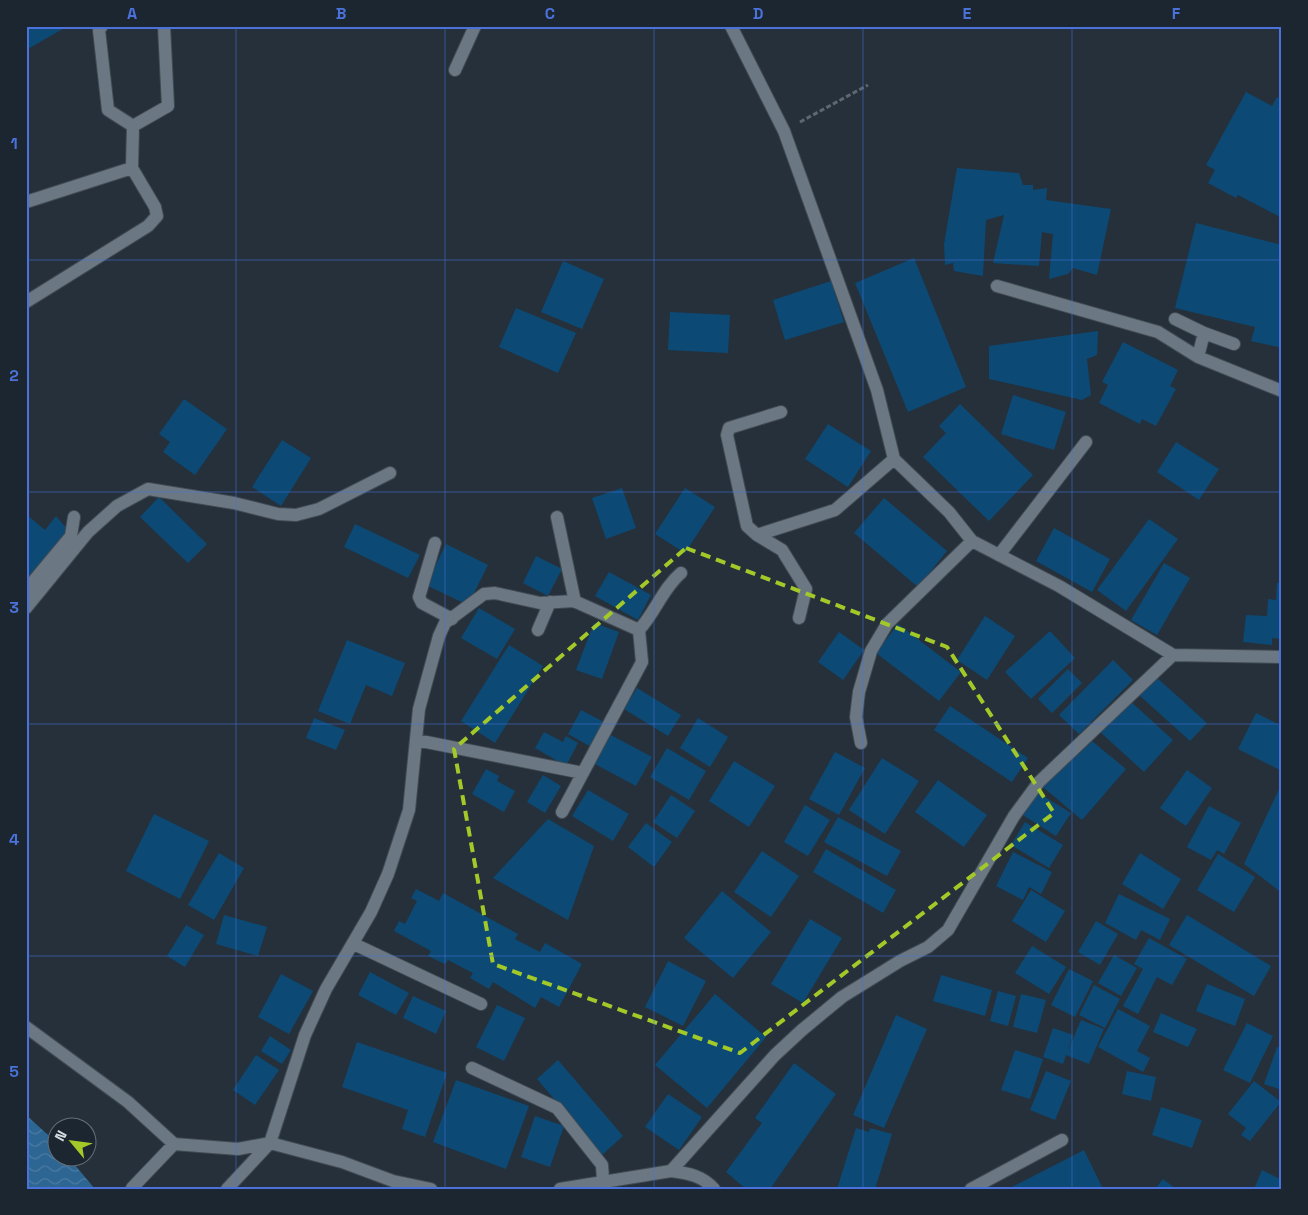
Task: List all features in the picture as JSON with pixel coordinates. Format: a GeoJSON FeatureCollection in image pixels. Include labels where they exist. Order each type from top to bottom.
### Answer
{"type":"FeatureCollection","features":[{"type":"Feature","properties":{"kind":"street"},"geometry":{"type":"LineString","coordinates":[[102,26],[99,30],[108,110],[133,126]]}},
{"type":"Feature","properties":{"kind":"street"},"geometry":{"type":"LineString","coordinates":[[133,126],[168,106],[164,26]]}},
{"type":"Feature","properties":{"kind":"street"},"geometry":{"type":"LineString","coordinates":[[455,70],[475,26]]}},
{"type":"Feature","properties":{"kind":"street"},"geometry":{"type":"LineString","coordinates":[[731,26],[784,131],[877,390],[894,459],[949,512],[972,541],[1059,586],[1172,654],[1282,658]]}},
{"type":"Feature","properties":{"kind":"street"},"geometry":{"type":"LineString","coordinates":[[26,302],[148,226],[157,216],[155,207],[132,168],[133,126]]}},
{"type":"Feature","properties":{"kind":"street"},"geometry":{"type":"LineString","coordinates":[[26,202],[132,168]]}},
{"type":"Feature","properties":{"kind":"street"},"geometry":{"type":"LineString","coordinates":[[997,286],[1158,332],[1198,357],[1282,391]]}},
{"type":"Feature","properties":{"kind":"street"},"geometry":{"type":"LineString","coordinates":[[1175,319],[1204,333],[1234,344]]}},
{"type":"Feature","properties":{"kind":"street"},"geometry":{"type":"LineString","coordinates":[[1198,357],[1204,333]]}},
{"type":"Feature","properties":{"kind":"street"},"geometry":{"type":"LineString","coordinates":[[781,412],[729,428],[727,435],[748,526],[757,535],[782,550],[806,589],[799,618]]}},
{"type":"Feature","properties":{"kind":"street"},"geometry":{"type":"LineString","coordinates":[[999,555],[1086,442]]}},
{"type":"Feature","properties":{"kind":"street"},"geometry":{"type":"LineString","coordinates":[[757,535],[835,510],[894,459]]}},
{"type":"Feature","properties":{"kind":"street"},"geometry":{"type":"LineString","coordinates":[[26,608],[88,532],[116,506],[148,489],[234,503],[278,514],[296,514],[319,508],[390,474]]}},
{"type":"Feature","properties":{"kind":"street"},"geometry":{"type":"LineString","coordinates":[[26,590],[71,536],[74,517]]}},
{"type":"Feature","properties":{"kind":"street"},"geometry":{"type":"LineString","coordinates":[[556,517],[575,602]]}},
{"type":"Feature","properties":{"kind":"street"},"geometry":{"type":"LineString","coordinates":[[861,743],[856,717],[858,692],[870,651],[887,624],[972,541]]}},
{"type":"Feature","properties":{"kind":"street"},"geometry":{"type":"LineString","coordinates":[[435,543],[419,597],[422,602],[452,619]]}},
{"type":"Feature","properties":{"kind":"street"},"geometry":{"type":"LineString","coordinates":[[638,630],[648,620],[673,580],[681,573]]}},
{"type":"Feature","properties":{"kind":"street"},"geometry":{"type":"LineString","coordinates":[[227,1189],[270,1143],[306,1035],[326,989],[354,944],[388,874],[409,810],[419,709],[439,636],[445,623],[484,594],[495,593],[540,603],[575,602],[638,630]]}},
{"type":"Feature","properties":{"kind":"street"},"geometry":{"type":"LineString","coordinates":[[538,630],[550,602]]}},
{"type":"Feature","properties":{"kind":"street"},"geometry":{"type":"LineString","coordinates":[[562,812],[642,662],[638,630]]}},
{"type":"Feature","properties":{"kind":"street"},"geometry":{"type":"LineString","coordinates":[[672,1171],[775,1055],[802,1030],[842,997],[900,961],[928,947],[948,930],[1014,816],[1039,782],[1172,654]]}},
{"type":"Feature","properties":{"kind":"street"},"geometry":{"type":"LineString","coordinates":[[416,740],[583,773]]}},
{"type":"Feature","properties":{"kind":"street"},"geometry":{"type":"LineString","coordinates":[[354,944],[481,1004]]}},
{"type":"Feature","properties":{"kind":"street"},"geometry":{"type":"LineString","coordinates":[[26,1027],[128,1102],[174,1144],[238,1149],[270,1143],[342,1162],[394,1180],[431,1189]]}},
{"type":"Feature","properties":{"kind":"street"},"geometry":{"type":"LineString","coordinates":[[472,1068],[557,1108],[602,1165],[604,1180]]}},
{"type":"Feature","properties":{"kind":"street"},"geometry":{"type":"LineString","coordinates":[[971,1189],[1062,1140]]}},
{"type":"Feature","properties":{"kind":"street"},"geometry":{"type":"LineString","coordinates":[[132,1188],[174,1144]]}},
{"type":"Feature","properties":{"kind":"street"},"geometry":{"type":"LineString","coordinates":[[560,1189],[604,1180],[672,1171],[690,1173],[708,1182],[714,1189]]}},
{"type":"Feature","properties":{"kind":"path"},"geometry":{"type":"LineString","coordinates":[[784,131],[868,85]]}},
{"type":"Feature","properties":{"kind":"highlighted area"},"geometry":{"type":"Polygon","coordinates":[[[686,548],[947,647],[1054,813],[740,1053],[493,964],[454,749],[686,548]]]}},
{"type":"Feature","properties":{"kind":"water"},"geometry":{"type":"Polygon","coordinates":[[[26,1115],[48,1135],[48,1168],[77,1168],[95,1189],[26,1189],[26,1115]]]}},
{"type":"Feature","properties":{"kind":"building"},"geometry":{"type":"Polygon","coordinates":[[[26,26],[68,26],[26,50],[26,26]]]}},
{"type":"Feature","properties":{"kind":"building"},"geometry":{"type":"Polygon","coordinates":[[[1246,92],[1272,106],[1277,97],[1282,100],[1282,218],[1238,195],[1236,198],[1208,183],[1215,170],[1206,165],[1246,92]]]}},
{"type":"Feature","properties":{"kind":"building"},"geometry":{"type":"Polygon","coordinates":[[[957,168],[1019,173],[1023,185],[1033,185],[1033,190],[1047,188],[1046,200],[1111,209],[1097,275],[1073,268],[1068,274],[1049,279],[1053,234],[1042,232],[1039,266],[993,263],[1004,215],[986,220],[983,276],[954,271],[953,263],[945,265],[944,244],[957,168]]]}},
{"type":"Feature","properties":{"kind":"building"},"geometry":{"type":"Polygon","coordinates":[[[1196,223],[1282,245],[1282,348],[1251,341],[1255,327],[1175,308],[1196,223]]]}},
{"type":"Feature","properties":{"kind":"building"},"geometry":{"type":"Polygon","coordinates":[[[914,258],[966,387],[908,412],[855,283],[914,258]]]}},
{"type":"Feature","properties":{"kind":"building"},"geometry":{"type":"Polygon","coordinates":[[[563,261],[604,279],[582,329],[541,312],[563,261]]]}},
{"type":"Feature","properties":{"kind":"building"},"geometry":{"type":"Polygon","coordinates":[[[831,281],[844,322],[785,340],[773,300],[831,281]]]}},
{"type":"Feature","properties":{"kind":"building"},"geometry":{"type":"Polygon","coordinates":[[[516,308],[576,333],[558,373],[499,347],[516,308]]]}},
{"type":"Feature","properties":{"kind":"building"},"geometry":{"type":"Polygon","coordinates":[[[670,312],[730,315],[728,353],[668,350],[670,312]]]}},
{"type":"Feature","properties":{"kind":"building"},"geometry":{"type":"Polygon","coordinates":[[[1098,331],[1097,355],[1087,359],[1091,395],[1082,400],[989,379],[989,346],[1098,331]]]}},
{"type":"Feature","properties":{"kind":"building"},"geometry":{"type":"Polygon","coordinates":[[[1123,342],[1178,370],[1170,386],[1176,389],[1156,426],[1142,419],[1140,424],[1099,403],[1108,385],[1102,382],[1123,342]]]}},
{"type":"Feature","properties":{"kind":"building"},"geometry":{"type":"Polygon","coordinates":[[[1013,395],[1066,412],[1054,450],[1001,434],[1013,395]]]}},
{"type":"Feature","properties":{"kind":"building"},"geometry":{"type":"Polygon","coordinates":[[[184,399],[227,429],[195,475],[163,452],[170,442],[159,434],[184,399]]]}},
{"type":"Feature","properties":{"kind":"building"},"geometry":{"type":"Polygon","coordinates":[[[960,404],[1033,475],[989,521],[923,457],[946,433],[939,426],[960,404]]]}},
{"type":"Feature","properties":{"kind":"building"},"geometry":{"type":"Polygon","coordinates":[[[828,424],[871,451],[848,487],[805,459],[828,424]]]}},
{"type":"Feature","properties":{"kind":"building"},"geometry":{"type":"Polygon","coordinates":[[[282,440],[311,458],[281,506],[252,487],[282,440]]]}},
{"type":"Feature","properties":{"kind":"building"},"geometry":{"type":"Polygon","coordinates":[[[1176,442],[1219,469],[1199,500],[1157,472],[1176,442]]]}},
{"type":"Feature","properties":{"kind":"building"},"geometry":{"type":"Polygon","coordinates":[[[622,488],[636,528],[606,539],[592,498],[622,488]]]}},
{"type":"Feature","properties":{"kind":"building"},"geometry":{"type":"Polygon","coordinates":[[[685,488],[715,507],[685,553],[655,534],[685,488]]]}},
{"type":"Feature","properties":{"kind":"building"},"geometry":{"type":"Polygon","coordinates":[[[159,497],[207,544],[188,563],[140,517],[159,497]]]}},
{"type":"Feature","properties":{"kind":"building"},"geometry":{"type":"Polygon","coordinates":[[[884,498],[947,551],[918,587],[854,533],[884,498]]]}},
{"type":"Feature","properties":{"kind":"building"},"geometry":{"type":"Polygon","coordinates":[[[26,514],[45,530],[56,516],[68,530],[26,580],[26,514]]]}},
{"type":"Feature","properties":{"kind":"building"},"geometry":{"type":"Polygon","coordinates":[[[1149,519],[1178,539],[1126,611],[1097,590],[1149,519]]]}},
{"type":"Feature","properties":{"kind":"building"},"geometry":{"type":"Polygon","coordinates":[[[355,524],[420,555],[408,578],[344,547],[355,524]]]}},
{"type":"Feature","properties":{"kind":"building"},"geometry":{"type":"Polygon","coordinates":[[[1054,528],[1110,559],[1092,592],[1036,561],[1054,528]]]}},
{"type":"Feature","properties":{"kind":"building"},"geometry":{"type":"Polygon","coordinates":[[[446,544],[488,565],[468,605],[426,585],[446,544]]]}},
{"type":"Feature","properties":{"kind":"building"},"geometry":{"type":"Polygon","coordinates":[[[536,556],[562,569],[548,596],[523,583],[536,556]]]}},
{"type":"Feature","properties":{"kind":"building"},"geometry":{"type":"Polygon","coordinates":[[[1164,563],[1190,578],[1157,635],[1131,620],[1164,563]]]}},
{"type":"Feature","properties":{"kind":"building"},"geometry":{"type":"Polygon","coordinates":[[[609,572],[651,595],[638,620],[595,596],[609,572]]]}},
{"type":"Feature","properties":{"kind":"building"},"geometry":{"type":"Polygon","coordinates":[[[1277,583],[1282,583],[1282,639],[1272,638],[1272,645],[1243,642],[1246,615],[1267,616],[1268,599],[1276,600],[1277,583]]]}},
{"type":"Feature","properties":{"kind":"building"},"geometry":{"type":"Polygon","coordinates":[[[479,608],[515,629],[497,659],[461,638],[479,608]]]}},
{"type":"Feature","properties":{"kind":"building"},"geometry":{"type":"Polygon","coordinates":[[[985,616],[1015,636],[987,680],[957,660],[985,616]]]}},
{"type":"Feature","properties":{"kind":"building"},"geometry":{"type":"Polygon","coordinates":[[[594,623],[619,632],[602,679],[576,670],[594,623]]]}},
{"type":"Feature","properties":{"kind":"building"},"geometry":{"type":"Polygon","coordinates":[[[898,624],[961,672],[939,701],[876,653],[898,624]]]}},
{"type":"Feature","properties":{"kind":"building"},"geometry":{"type":"Polygon","coordinates":[[[1050,631],[1075,658],[1031,699],[1005,672],[1050,631]]]}},
{"type":"Feature","properties":{"kind":"building"},"geometry":{"type":"Polygon","coordinates":[[[839,632],[864,650],[843,680],[818,662],[839,632]]]}},
{"type":"Feature","properties":{"kind":"building"},"geometry":{"type":"Polygon","coordinates":[[[347,640],[405,663],[392,696],[366,685],[350,724],[318,711],[347,640]]]}},
{"type":"Feature","properties":{"kind":"building"},"geometry":{"type":"Polygon","coordinates":[[[509,645],[543,666],[495,743],[461,721],[509,645]]]}},
{"type":"Feature","properties":{"kind":"building"},"geometry":{"type":"Polygon","coordinates":[[[1113,660],[1133,680],[1079,734],[1059,715],[1113,660]]]}},
{"type":"Feature","properties":{"kind":"building"},"geometry":{"type":"Polygon","coordinates":[[[1068,669],[1082,683],[1052,713],[1038,699],[1068,669]]]}},
{"type":"Feature","properties":{"kind":"building"},"geometry":{"type":"Polygon","coordinates":[[[1155,676],[1207,723],[1190,741],[1138,694],[1155,676]]]}},
{"type":"Feature","properties":{"kind":"building"},"geometry":{"type":"Polygon","coordinates":[[[637,688],[681,715],[668,736],[624,709],[637,688]]]}},
{"type":"Feature","properties":{"kind":"building"},"geometry":{"type":"Polygon","coordinates":[[[1128,699],[1173,740],[1144,772],[1099,731],[1128,699]]]}},
{"type":"Feature","properties":{"kind":"building"},"geometry":{"type":"Polygon","coordinates":[[[950,706],[1028,758],[1012,782],[934,730],[950,706]]]}},
{"type":"Feature","properties":{"kind":"building"},"geometry":{"type":"Polygon","coordinates":[[[581,710],[606,723],[593,748],[568,734],[581,710]]]}},
{"type":"Feature","properties":{"kind":"building"},"geometry":{"type":"Polygon","coordinates":[[[1256,713],[1282,726],[1282,771],[1238,749],[1256,713]]]}},
{"type":"Feature","properties":{"kind":"building"},"geometry":{"type":"Polygon","coordinates":[[[314,718],[345,730],[336,750],[306,738],[314,718]]]}},
{"type":"Feature","properties":{"kind":"building"},"geometry":{"type":"Polygon","coordinates":[[[698,718],[728,737],[710,767],[680,748],[698,718]]]}},
{"type":"Feature","properties":{"kind":"building"},"geometry":{"type":"Polygon","coordinates":[[[544,732],[563,742],[566,736],[578,743],[566,766],[535,748],[544,732]]]}},
{"type":"Feature","properties":{"kind":"building"},"geometry":{"type":"Polygon","coordinates":[[[609,734],[652,757],[636,786],[593,763],[609,734]]]}},
{"type":"Feature","properties":{"kind":"building"},"geometry":{"type":"Polygon","coordinates":[[[1092,741],[1126,769],[1082,820],[1043,787],[1092,741]]]}},
{"type":"Feature","properties":{"kind":"building"},"geometry":{"type":"Polygon","coordinates":[[[667,748],[706,771],[689,800],[650,777],[667,748]]]}},
{"type":"Feature","properties":{"kind":"building"},"geometry":{"type":"Polygon","coordinates":[[[835,752],[865,768],[839,815],[809,799],[835,752]]]}},
{"type":"Feature","properties":{"kind":"building"},"geometry":{"type":"Polygon","coordinates":[[[882,758],[919,781],[885,834],[849,810],[882,758]]]}},
{"type":"Feature","properties":{"kind":"building"},"geometry":{"type":"Polygon","coordinates":[[[734,761],[775,786],[749,827],[709,801],[734,761]]]}},
{"type":"Feature","properties":{"kind":"building"},"geometry":{"type":"Polygon","coordinates":[[[486,769],[499,776],[497,781],[515,791],[504,812],[472,794],[486,769]]]}},
{"type":"Feature","properties":{"kind":"building"},"geometry":{"type":"Polygon","coordinates":[[[1187,770],[1212,788],[1186,826],[1160,808],[1187,770]]]}},
{"type":"Feature","properties":{"kind":"building"},"geometry":{"type":"Polygon","coordinates":[[[543,775],[561,786],[545,813],[527,802],[543,775]]]}},
{"type":"Feature","properties":{"kind":"building"},"geometry":{"type":"Polygon","coordinates":[[[938,780],[987,815],[964,847],[915,812],[938,780]]]}},
{"type":"Feature","properties":{"kind":"building"},"geometry":{"type":"Polygon","coordinates":[[[1280,787],[1282,788],[1282,893],[1244,864],[1280,787]]]}},
{"type":"Feature","properties":{"kind":"building"},"geometry":{"type":"Polygon","coordinates":[[[588,790],[629,814],[613,841],[572,816],[588,790]]]}},
{"type":"Feature","properties":{"kind":"building"},"geometry":{"type":"Polygon","coordinates":[[[1035,791],[1071,813],[1056,836],[1021,814],[1035,791]]]}},
{"type":"Feature","properties":{"kind":"building"},"geometry":{"type":"Polygon","coordinates":[[[671,795],[695,811],[677,838],[653,822],[671,795]]]}},
{"type":"Feature","properties":{"kind":"building"},"geometry":{"type":"Polygon","coordinates":[[[805,805],[830,820],[808,856],[784,842],[805,805]]]}},
{"type":"Feature","properties":{"kind":"building"},"geometry":{"type":"Polygon","coordinates":[[[1209,806],[1241,823],[1224,854],[1217,850],[1211,860],[1187,847],[1209,806]]]}},
{"type":"Feature","properties":{"kind":"building"},"geometry":{"type":"Polygon","coordinates":[[[154,814],[209,841],[180,899],[126,871],[154,814]]]}},
{"type":"Feature","properties":{"kind":"building"},"geometry":{"type":"Polygon","coordinates":[[[838,817],[901,851],[887,876],[824,842],[838,817]]]}},
{"type":"Feature","properties":{"kind":"building"},"geometry":{"type":"Polygon","coordinates":[[[548,819],[594,846],[568,920],[493,878],[548,819]]]}},
{"type":"Feature","properties":{"kind":"building"},"geometry":{"type":"Polygon","coordinates":[[[1025,822],[1063,845],[1049,868],[1011,845],[1025,822]]]}},
{"type":"Feature","properties":{"kind":"building"},"geometry":{"type":"Polygon","coordinates":[[[646,823],[672,842],[654,867],[628,847],[646,823]]]}},
{"type":"Feature","properties":{"kind":"building"},"geometry":{"type":"Polygon","coordinates":[[[826,849],[896,890],[883,913],[813,872],[826,849]]]}},
{"type":"Feature","properties":{"kind":"building"},"geometry":{"type":"Polygon","coordinates":[[[762,851],[799,876],[771,917],[734,892],[762,851]]]}},
{"type":"Feature","properties":{"kind":"building"},"geometry":{"type":"Polygon","coordinates":[[[1013,852],[1052,872],[1041,894],[1029,887],[1023,900],[996,886],[1013,852]]]}},
{"type":"Feature","properties":{"kind":"building"},"geometry":{"type":"Polygon","coordinates":[[[219,853],[244,868],[214,920],[188,905],[219,853]]]}},
{"type":"Feature","properties":{"kind":"building"},"geometry":{"type":"Polygon","coordinates":[[[1140,853],[1181,879],[1163,909],[1122,884],[1140,853]]]}},
{"type":"Feature","properties":{"kind":"building"},"geometry":{"type":"Polygon","coordinates":[[[1218,854],[1255,877],[1234,912],[1197,890],[1218,854]]]}},
{"type":"Feature","properties":{"kind":"building"},"geometry":{"type":"Polygon","coordinates":[[[416,889],[439,901],[443,893],[518,934],[515,939],[540,952],[545,943],[582,964],[559,1007],[541,997],[535,1008],[493,982],[489,989],[470,978],[473,973],[448,960],[445,964],[428,956],[431,951],[394,931],[399,921],[405,924],[417,901],[411,898],[416,889]]]}},
{"type":"Feature","properties":{"kind":"building"},"geometry":{"type":"Polygon","coordinates":[[[1031,890],[1065,911],[1046,942],[1012,921],[1031,890]]]}},
{"type":"Feature","properties":{"kind":"building"},"geometry":{"type":"Polygon","coordinates":[[[722,891],[771,932],[733,978],[684,938],[722,891]]]}},
{"type":"Feature","properties":{"kind":"building"},"geometry":{"type":"Polygon","coordinates":[[[1119,894],[1170,919],[1160,940],[1141,930],[1136,940],[1105,923],[1119,894]]]}},
{"type":"Feature","properties":{"kind":"building"},"geometry":{"type":"Polygon","coordinates":[[[224,915],[267,927],[258,956],[216,944],[224,915]]]}},
{"type":"Feature","properties":{"kind":"building"},"geometry":{"type":"Polygon","coordinates":[[[1187,915],[1271,966],[1254,996],[1169,945],[1187,915]]]}},
{"type":"Feature","properties":{"kind":"building"},"geometry":{"type":"Polygon","coordinates":[[[810,919],[842,938],[803,1003],[771,984],[810,919]]]}},
{"type":"Feature","properties":{"kind":"building"},"geometry":{"type":"Polygon","coordinates":[[[1096,921],[1118,934],[1100,965],[1078,952],[1096,921]]]}},
{"type":"Feature","properties":{"kind":"building"},"geometry":{"type":"Polygon","coordinates":[[[186,925],[204,935],[185,967],[167,956],[186,925]]]}},
{"type":"Feature","properties":{"kind":"building"},"geometry":{"type":"Polygon","coordinates":[[[1149,938],[1187,959],[1172,985],[1157,977],[1138,1014],[1123,1006],[1143,969],[1134,964],[1149,938]]]}},
{"type":"Feature","properties":{"kind":"building"},"geometry":{"type":"Polygon","coordinates":[[[1032,946],[1066,967],[1049,994],[1015,973],[1032,946]]]}},
{"type":"Feature","properties":{"kind":"building"},"geometry":{"type":"Polygon","coordinates":[[[1114,955],[1137,968],[1121,996],[1098,983],[1114,955]]]}},
{"type":"Feature","properties":{"kind":"building"},"geometry":{"type":"Polygon","coordinates":[[[668,961],[706,981],[683,1026],[645,1007],[668,961]]]}},
{"type":"Feature","properties":{"kind":"building"},"geometry":{"type":"Polygon","coordinates":[[[1069,969],[1093,981],[1075,1017],[1051,1005],[1069,969]]]}},
{"type":"Feature","properties":{"kind":"building"},"geometry":{"type":"Polygon","coordinates":[[[370,972],[409,993],[396,1015],[358,995],[370,972]]]}},
{"type":"Feature","properties":{"kind":"building"},"geometry":{"type":"Polygon","coordinates":[[[281,974],[313,991],[289,1034],[258,1017],[281,974]]]}},
{"type":"Feature","properties":{"kind":"building"},"geometry":{"type":"Polygon","coordinates":[[[941,975],[992,990],[985,1016],[933,1001],[941,975]]]}},
{"type":"Feature","properties":{"kind":"building"},"geometry":{"type":"Polygon","coordinates":[[[1207,984],[1245,999],[1235,1026],[1196,1011],[1207,984]]]}},
{"type":"Feature","properties":{"kind":"building"},"geometry":{"type":"Polygon","coordinates":[[[1094,985],[1120,999],[1105,1028],[1079,1015],[1094,985]]]}},
{"type":"Feature","properties":{"kind":"building"},"geometry":{"type":"Polygon","coordinates":[[[998,991],[1016,996],[1008,1026],[990,1021],[998,991]]]}},
{"type":"Feature","properties":{"kind":"building"},"geometry":{"type":"Polygon","coordinates":[[[715,994],[766,1037],[707,1108],[655,1065],[715,994]]]}},
{"type":"Feature","properties":{"kind":"building"},"geometry":{"type":"Polygon","coordinates":[[[1021,994],[1046,1000],[1037,1033],[1013,1027],[1021,994]]]}},
{"type":"Feature","properties":{"kind":"building"},"geometry":{"type":"Polygon","coordinates":[[[413,996],[446,1011],[436,1034],[403,1018],[413,996]]]}},
{"type":"Feature","properties":{"kind":"building"},"geometry":{"type":"Polygon","coordinates":[[[497,1005],[525,1018],[504,1061],[476,1047],[497,1005]]]}},
{"type":"Feature","properties":{"kind":"building"},"geometry":{"type":"Polygon","coordinates":[[[1118,1009],[1150,1026],[1137,1051],[1150,1058],[1143,1072],[1098,1047],[1118,1009]]]}},
{"type":"Feature","properties":{"kind":"building"},"geometry":{"type":"Polygon","coordinates":[[[1161,1013],[1197,1029],[1188,1047],[1153,1032],[1161,1013]]]}},
{"type":"Feature","properties":{"kind":"building"},"geometry":{"type":"Polygon","coordinates":[[[896,1015],[927,1029],[884,1128],[853,1115],[896,1015]]]}},
{"type":"Feature","properties":{"kind":"building"},"geometry":{"type":"Polygon","coordinates":[[[1081,1020],[1104,1029],[1089,1064],[1066,1055],[1063,1064],[1043,1057],[1053,1028],[1073,1035],[1068,1050],[1081,1020]]]}},
{"type":"Feature","properties":{"kind":"building"},"geometry":{"type":"Polygon","coordinates":[[[1247,1023],[1273,1036],[1250,1083],[1223,1070],[1247,1023]]]}},
{"type":"Feature","properties":{"kind":"building"},"geometry":{"type":"Polygon","coordinates":[[[270,1036],[291,1050],[282,1064],[261,1051],[270,1036]]]}},
{"type":"Feature","properties":{"kind":"building"},"geometry":{"type":"Polygon","coordinates":[[[357,1042],[447,1073],[425,1137],[402,1129],[408,1110],[342,1087],[357,1042]]]}},
{"type":"Feature","properties":{"kind":"building"},"geometry":{"type":"Polygon","coordinates":[[[1277,1047],[1282,1048],[1282,1090],[1264,1084],[1277,1047]]]}},
{"type":"Feature","properties":{"kind":"building"},"geometry":{"type":"Polygon","coordinates":[[[1015,1050],[1043,1059],[1030,1099],[1001,1090],[1015,1050]]]}},
{"type":"Feature","properties":{"kind":"building"},"geometry":{"type":"Polygon","coordinates":[[[256,1055],[279,1070],[255,1105],[233,1090],[256,1055]]]}},
{"type":"Feature","properties":{"kind":"building"},"geometry":{"type":"Polygon","coordinates":[[[558,1060],[623,1136],[602,1155],[537,1079],[558,1060]]]}},
{"type":"Feature","properties":{"kind":"building"},"geometry":{"type":"Polygon","coordinates":[[[794,1063],[836,1094],[770,1189],[746,1189],[726,1172],[762,1123],[755,1118],[794,1063]]]}},
{"type":"Feature","properties":{"kind":"building"},"geometry":{"type":"Polygon","coordinates":[[[1046,1071],[1071,1081],[1055,1120],[1030,1110],[1046,1071]]]}},
{"type":"Feature","properties":{"kind":"building"},"geometry":{"type":"Polygon","coordinates":[[[1127,1071],[1156,1077],[1151,1101],[1122,1094],[1127,1071]]]}},
{"type":"Feature","properties":{"kind":"building"},"geometry":{"type":"Polygon","coordinates":[[[456,1080],[529,1106],[506,1169],[433,1142],[456,1080]]]}},
{"type":"Feature","properties":{"kind":"building"},"geometry":{"type":"Polygon","coordinates":[[[1254,1081],[1281,1102],[1250,1141],[1241,1135],[1246,1128],[1228,1114],[1254,1081]]]}},
{"type":"Feature","properties":{"kind":"building"},"geometry":{"type":"Polygon","coordinates":[[[668,1094],[702,1117],[679,1150],[645,1127],[668,1094]]]}},
{"type":"Feature","properties":{"kind":"building"},"geometry":{"type":"Polygon","coordinates":[[[1161,1107],[1202,1120],[1192,1148],[1152,1135],[1161,1107]]]}},
{"type":"Feature","properties":{"kind":"building"},"geometry":{"type":"Polygon","coordinates":[[[535,1116],[564,1126],[550,1167],[521,1157],[535,1116]]]}},
{"type":"Feature","properties":{"kind":"building"},"geometry":{"type":"Polygon","coordinates":[[[856,1128],[869,1132],[870,1128],[892,1134],[875,1189],[837,1189],[856,1128]]]}},
{"type":"Feature","properties":{"kind":"building"},"geometry":{"type":"Polygon","coordinates":[[[1084,1150],[1103,1189],[1008,1189],[1084,1150]]]}},
{"type":"Feature","properties":{"kind":"building"},"geometry":{"type":"Polygon","coordinates":[[[1262,1170],[1282,1180],[1282,1189],[1254,1189],[1262,1170]]]}},
{"type":"Feature","properties":{"kind":"building"},"geometry":{"type":"Polygon","coordinates":[[[1163,1179],[1176,1189],[1155,1189],[1163,1179]]]}}]}
